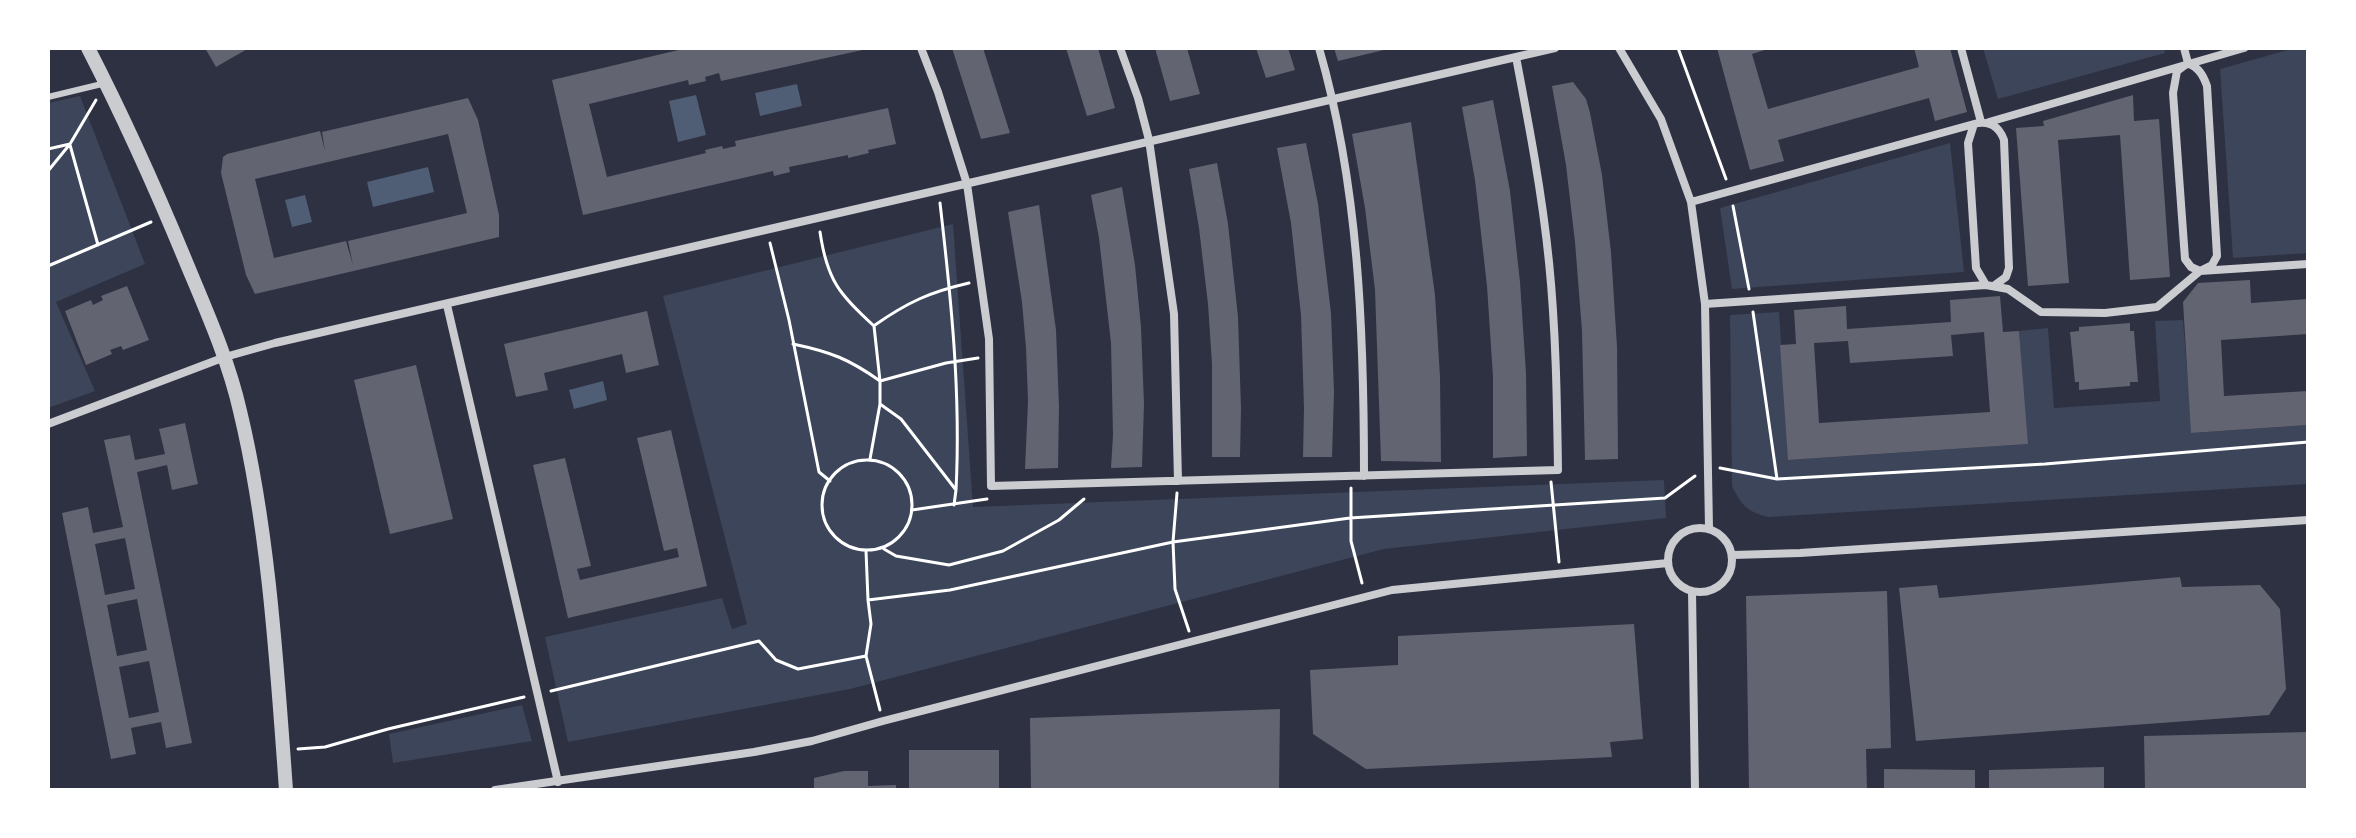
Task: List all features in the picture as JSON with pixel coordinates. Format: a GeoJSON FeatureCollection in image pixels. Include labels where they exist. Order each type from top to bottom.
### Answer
{"type":"FeatureCollection","features":[{"type":"Feature","properties":{"kind":"street"},"geometry":{"type":"LineString","coordinates":[[88,48],[167,216],[225,357],[240,411],[268,583],[286,790]]}},
{"type":"Feature","properties":{"kind":"street"},"geometry":{"type":"LineString","coordinates":[[921,48],[967,184],[989,339],[991,486],[1554,470],[1556,370],[1549,263],[1516,57]]}},
{"type":"Feature","properties":{"kind":"street"},"geometry":{"type":"LineString","coordinates":[[1120,48],[1149,140],[1174,314],[1178,481]]}},
{"type":"Feature","properties":{"kind":"street"},"geometry":{"type":"LineString","coordinates":[[1319,48],[1333,98],[1350,200],[1364,384],[1364,476]]}},
{"type":"Feature","properties":{"kind":"street"},"geometry":{"type":"LineString","coordinates":[[48,424],[225,357],[275,343],[1555,48]]}},
{"type":"Feature","properties":{"kind":"street"},"geometry":{"type":"LineString","coordinates":[[1619,48],[1661,119],[1691,202],[1705,304],[1709,528]]}},
{"type":"Feature","properties":{"kind":"street"},"geometry":{"type":"LineString","coordinates":[[1961,48],[1981,123],[1968,143],[1976,268],[1991,285]]}},
{"type":"Feature","properties":{"kind":"street"},"geometry":{"type":"LineString","coordinates":[[1705,304],[1991,285],[2008,289],[2041,312],[2105,313],[2157,307],[2200,271],[2212,265],[2217,256],[2207,86],[2203,75],[2188,63],[2184,48]]}},
{"type":"Feature","properties":{"kind":"street"},"geometry":{"type":"LineString","coordinates":[[1691,202],[2244,48]]}},
{"type":"Feature","properties":{"kind":"street"},"geometry":{"type":"LineString","coordinates":[[2188,63],[2177,71],[2173,93],[2185,259],[2191,267],[2200,271],[2308,264]]}},
{"type":"Feature","properties":{"kind":"street"},"geometry":{"type":"LineString","coordinates":[[1981,123],[2001,132],[2004,140],[2009,268],[2006,277],[1991,285]]}},
{"type":"Feature","properties":{"kind":"street"},"geometry":{"type":"LineString","coordinates":[[447,305],[558,782]]}},
{"type":"Feature","properties":{"kind":"street"},"geometry":{"type":"LineString","coordinates":[[1733,555],[2308,520]]}},
{"type":"Feature","properties":{"kind":"street"},"geometry":{"type":"LineString","coordinates":[[1697,527],[1709,528],[1725,538],[1733,555],[1732,568],[1726,579],[1717,588],[1704,592],[1685,588],[1673,578],[1668,563],[1669,550],[1675,539],[1697,527]]}},
{"type":"Feature","properties":{"kind":"street"},"geometry":{"type":"LineString","coordinates":[[495,790],[812,741],[1392,590],[1668,563]]}},
{"type":"Feature","properties":{"kind":"street"},"geometry":{"type":"LineString","coordinates":[[1692,591],[1695,790]]}},
{"type":"Feature","properties":{"kind":"lane"},"geometry":{"type":"LineString","coordinates":[[48,97],[106,83]]}},
{"type":"Feature","properties":{"kind":"path"},"geometry":{"type":"LineString","coordinates":[[1678,48],[1730,191],[1751,299],[1777,479]]}},
{"type":"Feature","properties":{"kind":"path"},"geometry":{"type":"LineString","coordinates":[[48,171],[70,144],[106,83]]}},
{"type":"Feature","properties":{"kind":"path"},"geometry":{"type":"LineString","coordinates":[[48,149],[70,144]]}},
{"type":"Feature","properties":{"kind":"path"},"geometry":{"type":"LineString","coordinates":[[70,144],[98,245]]}},
{"type":"Feature","properties":{"kind":"path"},"geometry":{"type":"LineString","coordinates":[[938,190],[950,287],[959,410],[954,505]]}},
{"type":"Feature","properties":{"kind":"path"},"geometry":{"type":"LineString","coordinates":[[48,266],[167,216]]}},
{"type":"Feature","properties":{"kind":"path"},"geometry":{"type":"LineString","coordinates":[[817,219],[830,275],[845,300],[874,326],[880,404],[870,459]]}},
{"type":"Feature","properties":{"kind":"path"},"geometry":{"type":"LineString","coordinates":[[767,230],[819,472],[830,481]]}},
{"type":"Feature","properties":{"kind":"path"},"geometry":{"type":"LineString","coordinates":[[874,326],[902,305],[936,291],[981,280]]}},
{"type":"Feature","properties":{"kind":"path"},"geometry":{"type":"LineString","coordinates":[[793,344],[830,351],[880,381]]}},
{"type":"Feature","properties":{"kind":"path"},"geometry":{"type":"LineString","coordinates":[[880,381],[989,356]]}},
{"type":"Feature","properties":{"kind":"path"},"geometry":{"type":"LineString","coordinates":[[880,404],[901,419],[956,490]]}},
{"type":"Feature","properties":{"kind":"path"},"geometry":{"type":"LineString","coordinates":[[868,600],[950,590],[1173,542],[1350,518],[1665,498],[1708,466],[1777,479],[2045,464],[2308,442]]}},
{"type":"Feature","properties":{"kind":"path"},"geometry":{"type":"LineString","coordinates":[[870,459],[896,470],[908,486],[913,501],[906,529],[896,541],[866,551],[837,539],[824,517],[822,502],[830,481],[848,464],[870,459]]}},
{"type":"Feature","properties":{"kind":"path"},"geometry":{"type":"LineString","coordinates":[[1554,470],[1552,507],[1560,574]]}},
{"type":"Feature","properties":{"kind":"path"},"geometry":{"type":"LineString","coordinates":[[1351,476],[1351,541],[1365,597]]}},
{"type":"Feature","properties":{"kind":"path"},"geometry":{"type":"LineString","coordinates":[[1178,481],[1173,542],[1175,589],[1192,642]]}},
{"type":"Feature","properties":{"kind":"path"},"geometry":{"type":"LineString","coordinates":[[882,548],[896,556],[949,565],[1003,551],[1059,520],[1102,483]]}},
{"type":"Feature","properties":{"kind":"path"},"geometry":{"type":"LineString","coordinates":[[912,510],[989,499],[991,486]]}},
{"type":"Feature","properties":{"kind":"path"},"geometry":{"type":"LineString","coordinates":[[866,551],[871,624],[866,656],[883,721]]}},
{"type":"Feature","properties":{"kind":"path"},"geometry":{"type":"LineString","coordinates":[[283,750],[325,747],[388,729],[759,641],[776,660],[798,669],[866,656]]}},
{"type":"Feature","properties":{"kind":"shaded area"},"geometry":{"type":"Polygon","coordinates":[[[1983,48],[2164,48],[2165,53],[1998,99],[1983,48]]]}},
{"type":"Feature","properties":{"kind":"shaded area"},"geometry":{"type":"Polygon","coordinates":[[[2295,48],[2308,48],[2308,253],[2233,258],[2220,69],[2295,48]]]}},
{"type":"Feature","properties":{"kind":"shaded area"},"geometry":{"type":"Polygon","coordinates":[[[797,84],[802,106],[760,116],[755,93],[797,84]]]}},
{"type":"Feature","properties":{"kind":"shaded area"},"geometry":{"type":"Polygon","coordinates":[[[696,95],[706,135],[678,142],[669,101],[696,95]]]}},
{"type":"Feature","properties":{"kind":"shaded area"},"geometry":{"type":"Polygon","coordinates":[[[80,96],[145,264],[56,302],[95,391],[48,408],[48,103],[80,96]]]}},
{"type":"Feature","properties":{"kind":"shaded area"},"geometry":{"type":"Polygon","coordinates":[[[1950,143],[1964,272],[1732,289],[1720,208],[1950,143]]]}},
{"type":"Feature","properties":{"kind":"shaded area"},"geometry":{"type":"Polygon","coordinates":[[[428,167],[434,192],[373,207],[367,182],[428,167]]]}},
{"type":"Feature","properties":{"kind":"shaded area"},"geometry":{"type":"Polygon","coordinates":[[[305,195],[312,222],[292,227],[285,200],[305,195]]]}},
{"type":"Feature","properties":{"kind":"shaded area"},"geometry":{"type":"Polygon","coordinates":[[[953,224],[973,507],[1664,480],[1666,518],[1384,549],[850,689],[568,742],[545,637],[722,598],[732,629],[747,624],[663,296],[953,224]]]}},
{"type":"Feature","properties":{"kind":"shaded area"},"geometry":{"type":"Polygon","coordinates":[[[1779,312],[1789,460],[2027,444],[2019,331],[2048,328],[2054,408],[2160,401],[2155,321],[2183,320],[2192,433],[2308,425],[2308,484],[1761,515],[1746,507],[1732,486],[1730,315],[1779,312]]]}},
{"type":"Feature","properties":{"kind":"shaded area"},"geometry":{"type":"Polygon","coordinates":[[[603,381],[607,400],[574,409],[569,390],[603,381]]]}},
{"type":"Feature","properties":{"kind":"shaded area"},"geometry":{"type":"Polygon","coordinates":[[[522,705],[532,741],[393,763],[389,734],[522,705]]]}},
{"type":"Feature","properties":{"kind":"building"},"geometry":{"type":"Polygon","coordinates":[[[205,48],[249,48],[216,67],[205,48]]]}},
{"type":"Feature","properties":{"kind":"building"},"geometry":{"type":"Polygon","coordinates":[[[687,48],[867,49],[721,81],[719,73],[705,77],[706,81],[689,85],[688,80],[589,104],[607,177],[706,153],[705,150],[736,146],[735,141],[888,108],[896,144],[848,158],[848,155],[789,167],[790,172],[774,176],[773,171],[583,215],[552,80],[687,48]]]}},
{"type":"Feature","properties":{"kind":"building"},"geometry":{"type":"Polygon","coordinates":[[[952,48],[983,48],[1010,133],[981,139],[952,48]]]}},
{"type":"Feature","properties":{"kind":"building"},"geometry":{"type":"Polygon","coordinates":[[[1066,48],[1098,48],[1115,108],[1087,116],[1066,48]]]}},
{"type":"Feature","properties":{"kind":"building"},"geometry":{"type":"Polygon","coordinates":[[[1155,48],[1187,48],[1200,94],[1170,101],[1155,48]]]}},
{"type":"Feature","properties":{"kind":"building"},"geometry":{"type":"Polygon","coordinates":[[[1256,48],[1288,48],[1295,70],[1266,78],[1256,48]]]}},
{"type":"Feature","properties":{"kind":"building"},"geometry":{"type":"Polygon","coordinates":[[[1334,48],[1388,48],[1388,49],[1338,61],[1334,48]]]}},
{"type":"Feature","properties":{"kind":"building"},"geometry":{"type":"Polygon","coordinates":[[[1717,48],[1771,48],[1752,54],[1768,109],[1919,67],[1914,48],[1950,48],[1967,112],[1935,121],[1929,98],[1778,140],[1784,161],[1750,170],[1717,48]]]}},
{"type":"Feature","properties":{"kind":"building"},"geometry":{"type":"Polygon","coordinates":[[[1573,82],[1586,99],[1602,175],[1617,347],[1618,459],[1585,460],[1582,331],[1575,242],[1552,86],[1573,82]]]}},
{"type":"Feature","properties":{"kind":"building"},"geometry":{"type":"Polygon","coordinates":[[[2133,95],[2134,121],[2159,119],[2170,277],[2130,280],[2120,135],[2058,140],[2069,283],[2028,286],[2016,128],[2044,126],[2043,121],[2133,95]]]}},
{"type":"Feature","properties":{"kind":"building"},"geometry":{"type":"Polygon","coordinates":[[[468,98],[478,120],[499,215],[499,237],[255,294],[246,275],[221,173],[223,157],[320,131],[325,151],[322,132],[468,98]],[[448,134],[255,179],[274,258],[346,241],[353,265],[348,241],[467,213],[448,134]]]}},
{"type":"Feature","properties":{"kind":"building"},"geometry":{"type":"Polygon","coordinates":[[[1493,100],[1510,191],[1520,282],[1527,456],[1493,458],[1493,377],[1487,286],[1475,180],[1462,107],[1493,100]]]}},
{"type":"Feature","properties":{"kind":"building"},"geometry":{"type":"Polygon","coordinates":[[[1411,122],[1435,295],[1441,462],[1381,461],[1375,290],[1352,134],[1411,122]]]}},
{"type":"Feature","properties":{"kind":"building"},"geometry":{"type":"Polygon","coordinates":[[[1306,143],[1318,204],[1331,313],[1334,392],[1332,457],[1303,457],[1301,315],[1291,223],[1277,148],[1306,143]]]}},
{"type":"Feature","properties":{"kind":"building"},"geometry":{"type":"Polygon","coordinates":[[[1217,163],[1228,224],[1238,317],[1240,457],[1212,457],[1212,364],[1208,304],[1189,169],[1217,163]]]}},
{"type":"Feature","properties":{"kind":"building"},"geometry":{"type":"Polygon","coordinates":[[[1122,187],[1141,327],[1144,404],[1142,467],[1111,468],[1111,343],[1091,195],[1122,187]]]}},
{"type":"Feature","properties":{"kind":"building"},"geometry":{"type":"Polygon","coordinates":[[[1039,205],[1056,330],[1058,468],[1025,469],[1028,401],[1026,348],[1008,212],[1039,205]]]}},
{"type":"Feature","properties":{"kind":"building"},"geometry":{"type":"Polygon","coordinates":[[[2250,280],[2251,303],[2308,299],[2308,334],[2221,340],[2224,396],[2308,391],[2308,425],[2191,433],[2183,302],[2198,283],[2250,280]]]}},
{"type":"Feature","properties":{"kind":"building"},"geometry":{"type":"Polygon","coordinates":[[[127,286],[149,340],[123,350],[121,346],[110,350],[112,354],[86,365],[65,311],[91,300],[93,305],[103,300],[101,296],[127,286]]]}},
{"type":"Feature","properties":{"kind":"building"},"geometry":{"type":"Polygon","coordinates":[[[2000,296],[2003,332],[2019,331],[2028,444],[1788,460],[1780,345],[1796,344],[1794,310],[1846,306],[1847,329],[1951,322],[1950,300],[2000,296]],[[1984,332],[1951,335],[1953,356],[1850,363],[1848,341],[1814,343],[1819,423],[1990,412],[1984,332]]]}},
{"type":"Feature","properties":{"kind":"building"},"geometry":{"type":"Polygon","coordinates":[[[647,311],[659,365],[626,373],[622,354],[544,373],[548,390],[516,397],[504,344],[647,311]]]}},
{"type":"Feature","properties":{"kind":"building"},"geometry":{"type":"Polygon","coordinates":[[[2130,323],[2130,331],[2134,331],[2138,382],[2130,382],[2130,386],[2079,390],[2079,382],[2075,382],[2070,332],[2079,331],[2079,327],[2130,323]]]}},
{"type":"Feature","properties":{"kind":"building"},"geometry":{"type":"Polygon","coordinates":[[[416,365],[453,519],[390,534],[354,380],[416,365]]]}},
{"type":"Feature","properties":{"kind":"building"},"geometry":{"type":"Polygon","coordinates":[[[185,423],[198,484],[172,490],[167,465],[137,472],[192,743],[166,748],[161,722],[131,728],[136,754],[111,759],[62,513],[88,507],[93,533],[123,527],[104,440],[130,435],[135,460],[165,454],[159,429],[185,423]],[[125,538],[95,544],[105,595],[135,589],[125,538]],[[137,599],[107,605],[117,656],[147,650],[137,599]],[[149,661],[119,667],[129,718],[159,712],[149,661]]]}},
{"type":"Feature","properties":{"kind":"building"},"geometry":{"type":"Polygon","coordinates":[[[671,430],[707,586],[568,618],[533,465],[565,458],[591,566],[577,569],[580,580],[679,557],[677,548],[664,551],[637,438],[671,430]]]}},
{"type":"Feature","properties":{"kind":"building"},"geometry":{"type":"Polygon","coordinates":[[[2180,577],[2182,587],[2260,585],[2280,609],[2286,689],[2269,715],[1916,741],[1899,588],[1937,585],[1939,598],[2180,577]]]}},
{"type":"Feature","properties":{"kind":"building"},"geometry":{"type":"Polygon","coordinates":[[[1887,591],[1891,748],[1866,749],[1867,790],[1749,790],[1746,596],[1887,591]]]}},
{"type":"Feature","properties":{"kind":"building"},"geometry":{"type":"Polygon","coordinates":[[[1634,624],[1643,739],[1610,742],[1612,757],[1366,769],[1313,734],[1310,670],[1398,665],[1398,636],[1634,624]]]}},
{"type":"Feature","properties":{"kind":"building"},"geometry":{"type":"Polygon","coordinates":[[[1280,709],[1279,790],[1031,790],[1030,718],[1280,709]]]}},
{"type":"Feature","properties":{"kind":"building"},"geometry":{"type":"Polygon","coordinates":[[[2308,732],[2308,790],[2145,790],[2144,736],[2308,732]]]}},
{"type":"Feature","properties":{"kind":"building"},"geometry":{"type":"Polygon","coordinates":[[[909,750],[999,750],[999,790],[909,790],[909,750]]]}},
{"type":"Feature","properties":{"kind":"building"},"geometry":{"type":"Polygon","coordinates":[[[2104,767],[2104,790],[1989,790],[1989,770],[2104,767]]]}},
{"type":"Feature","properties":{"kind":"building"},"geometry":{"type":"Polygon","coordinates":[[[1884,769],[1975,770],[1975,790],[1884,790],[1884,769]]]}},
{"type":"Feature","properties":{"kind":"building"},"geometry":{"type":"Polygon","coordinates":[[[844,771],[868,771],[868,786],[896,785],[896,790],[814,790],[814,778],[844,771]]]}}]}
